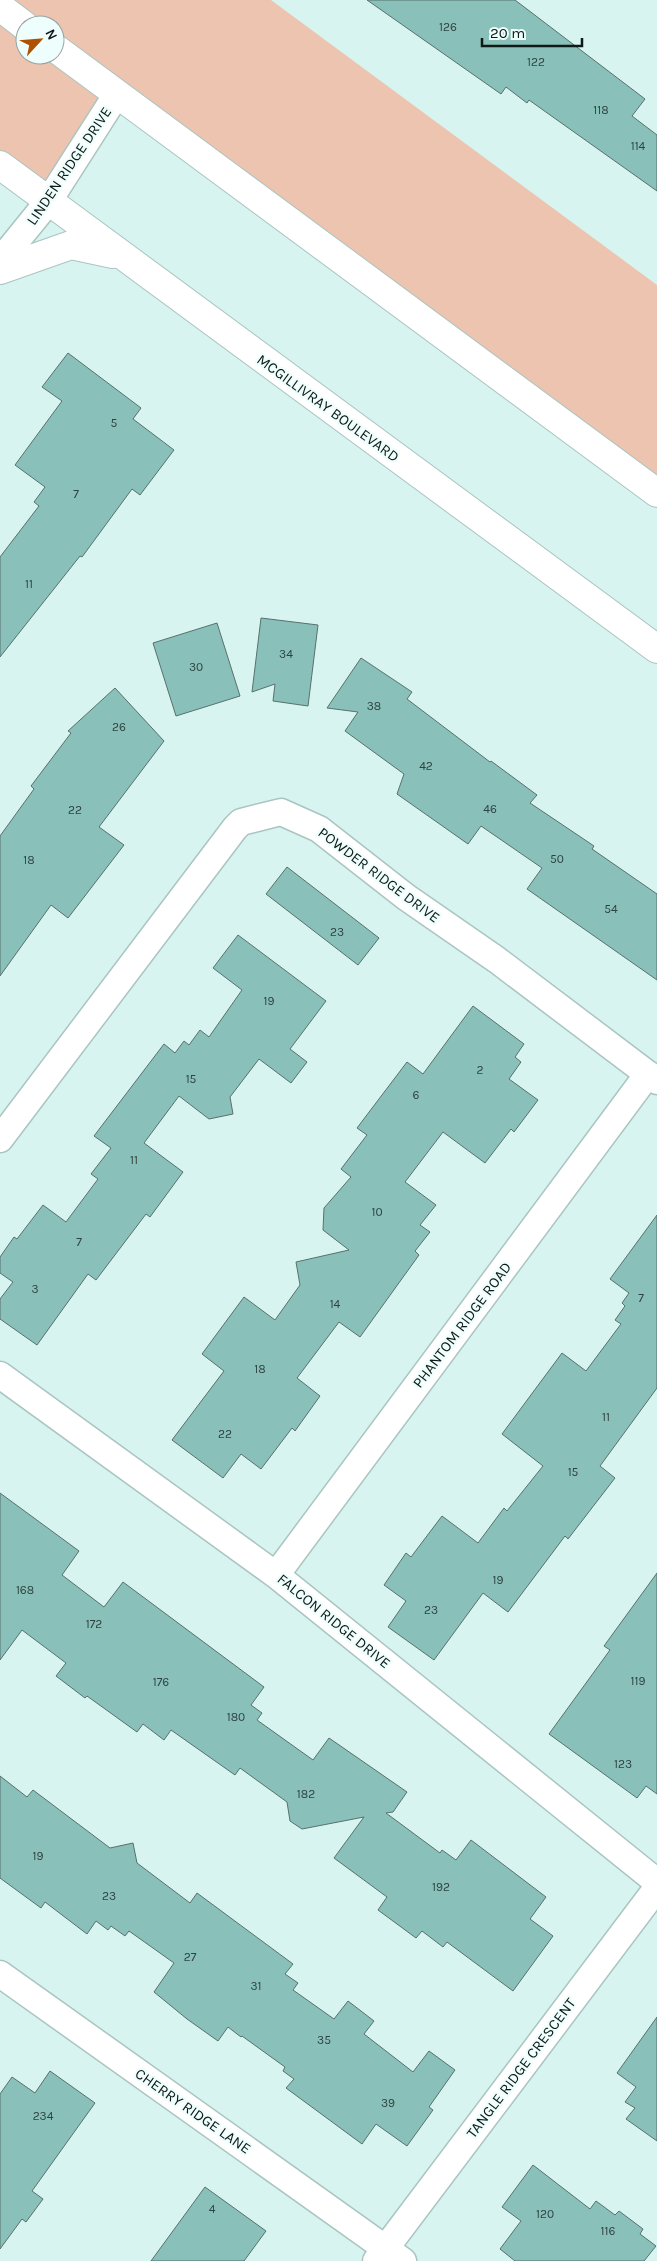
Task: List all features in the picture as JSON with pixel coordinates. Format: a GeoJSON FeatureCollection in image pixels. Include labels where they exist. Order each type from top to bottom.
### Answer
{"type":"FeatureCollection","features":[{"type":"Feature","properties":{"kind":"main road"},"geometry":{"type":"LineString","coordinates":[[0,7],[15,18]]}},
{"type":"Feature","properties":{"kind":"main road"},"geometry":{"type":"LineString","coordinates":[[65,55],[657,493]]}},
{"type":"Feature","properties":{"kind":"main road","name":"MCGILLIVRAY BOULEVARD"},"geometry":{"type":"LineString","coordinates":[[0,165],[657,649]]}},
{"type":"Feature","properties":{"kind":"main road"},"geometry":{"type":"LineString","coordinates":[[0,270],[71,245],[122,256]]}},
{"type":"Feature","properties":{"kind":"street","name":"LINDEN RIDGE DRIVE"},"geometry":{"type":"LineString","coordinates":[[0,261],[48,202],[117,94]]}},
{"type":"Feature","properties":{"kind":"street","name":"POWDER RIDGE DRIVE"},"geometry":{"type":"LineString","coordinates":[[0,1139],[235,828],[241,822],[281,812],[319,829],[406,896],[497,960],[652,1078]]}},
{"type":"Feature","properties":{"kind":"street","name":"PHANTOM RIDGE ROAD"},"geometry":{"type":"LineString","coordinates":[[276,1575],[652,1078]]}},
{"type":"Feature","properties":{"kind":"street","name":"FALCON RIDGE DRIVE"},"geometry":{"type":"LineString","coordinates":[[0,1375],[276,1575],[657,1882]]}},
{"type":"Feature","properties":{"kind":"street","name":"TANGLE RIDGE CRESCENT"},"geometry":{"type":"LineString","coordinates":[[388,2257],[657,1888]]}},
{"type":"Feature","properties":{"kind":"street","name":"CHERRY RIDGE LANE"},"geometry":{"type":"LineString","coordinates":[[0,1974],[388,2257]]}},
{"type":"Feature","properties":{"kind":"shaded area"},"geometry":{"type":"Polygon","coordinates":[[[0,0],[271,0],[657,285],[657,493],[117,94],[48,202],[0,165],[0,0]]]}},
{"type":"Feature","properties":{"kind":"building"},"geometry":{"type":"Polygon","coordinates":[[[367,0],[515,0],[645,99],[632,116],[657,135],[657,191],[529,100],[527,103],[506,87],[501,94],[367,0]]]}},
{"type":"Feature","properties":{"kind":"building"},"geometry":{"type":"Polygon","coordinates":[[[68,353],[141,408],[133,419],[174,450],[140,495],[132,489],[82,557],[80,556],[0,657],[0,557],[39,506],[34,502],[45,487],[15,465],[62,401],[42,387],[68,353]]]}},
{"type":"Feature","properties":{"kind":"building"},"geometry":{"type":"Polygon","coordinates":[[[261,618],[318,625],[308,706],[273,701],[275,684],[252,692],[261,618]]]}},
{"type":"Feature","properties":{"kind":"building"},"geometry":{"type":"Polygon","coordinates":[[[217,623],[240,696],[176,716],[153,643],[217,623]]]}},
{"type":"Feature","properties":{"kind":"building"},"geometry":{"type":"Polygon","coordinates":[[[361,658],[412,692],[407,699],[537,795],[530,803],[594,846],[592,849],[657,894],[657,980],[527,889],[542,868],[481,826],[468,844],[397,794],[404,774],[345,731],[358,712],[327,708],[361,658]]]}},
{"type":"Feature","properties":{"kind":"building"},"geometry":{"type":"Polygon","coordinates":[[[115,688],[164,741],[99,827],[124,845],[68,918],[51,905],[0,976],[0,836],[34,789],[31,786],[71,733],[68,731],[115,688]]]}},
{"type":"Feature","properties":{"kind":"building"},"geometry":{"type":"Polygon","coordinates":[[[287,867],[379,938],[358,965],[266,894],[287,867]]]}},
{"type":"Feature","properties":{"kind":"building"},"geometry":{"type":"Polygon","coordinates":[[[238,935],[326,1001],[290,1049],[307,1062],[291,1083],[259,1059],[230,1097],[233,1114],[209,1119],[179,1096],[144,1143],[183,1172],[150,1217],[146,1214],[96,1280],[88,1274],[37,1345],[0,1319],[0,1299],[13,1282],[0,1273],[0,1257],[14,1237],[17,1239],[43,1205],[66,1222],[98,1179],[91,1174],[111,1148],[94,1136],[164,1044],[175,1053],[184,1041],[189,1045],[200,1030],[209,1037],[242,990],[213,968],[238,935]]]}},
{"type":"Feature","properties":{"kind":"building"},"geometry":{"type":"Polygon","coordinates":[[[473,1006],[524,1044],[515,1057],[521,1062],[509,1079],[538,1100],[514,1132],[511,1129],[485,1163],[443,1132],[405,1182],[436,1205],[420,1225],[430,1232],[415,1251],[419,1255],[360,1337],[339,1322],[297,1378],[320,1396],[295,1431],[292,1428],[261,1469],[241,1454],[223,1478],[172,1440],[224,1371],[202,1354],[244,1297],[275,1320],[300,1285],[296,1262],[349,1250],[323,1230],[324,1208],[351,1177],[341,1169],[367,1135],[357,1128],[407,1062],[423,1074],[473,1006]]]}},
{"type":"Feature","properties":{"kind":"building"},"geometry":{"type":"Polygon","coordinates":[[[657,1215],[657,1388],[600,1466],[615,1478],[568,1539],[565,1536],[508,1612],[483,1593],[434,1660],[388,1627],[406,1601],[384,1585],[406,1553],[411,1557],[442,1516],[478,1543],[504,1508],[507,1511],[543,1466],[502,1434],[562,1353],[586,1371],[621,1324],[615,1320],[625,1306],[622,1303],[629,1293],[610,1279],[657,1215]]]}},
{"type":"Feature","properties":{"kind":"building"},"geometry":{"type":"Polygon","coordinates":[[[0,1493],[79,1551],[62,1575],[104,1607],[123,1582],[264,1687],[251,1705],[262,1713],[257,1720],[313,1760],[329,1738],[407,1792],[393,1812],[386,1813],[440,1853],[442,1850],[456,1860],[471,1840],[546,1897],[530,1919],[553,1936],[513,1991],[447,1942],[443,1947],[422,1931],[416,1938],[378,1910],[387,1897],[334,1858],[364,1817],[302,1829],[290,1821],[287,1802],[240,1768],[235,1775],[171,1730],[164,1740],[143,1724],[137,1732],[87,1696],[85,1698],[56,1676],[66,1663],[22,1630],[0,1660],[0,1493]]]}},
{"type":"Feature","properties":{"kind":"building"},"geometry":{"type":"Polygon","coordinates":[[[657,1573],[657,1794],[646,1786],[637,1798],[549,1734],[610,1650],[604,1646],[657,1573]]]}},
{"type":"Feature","properties":{"kind":"building"},"geometry":{"type":"Polygon","coordinates":[[[0,1776],[27,1797],[33,1790],[110,1848],[133,1843],[137,1863],[190,1903],[197,1893],[293,1964],[285,1974],[298,1983],[293,1990],[334,2019],[348,2001],[374,2021],[364,2034],[413,2072],[429,2051],[455,2070],[429,2107],[433,2110],[407,2146],[376,2124],[362,2144],[286,2088],[294,2079],[283,2071],[285,2067],[242,2036],[228,2027],[218,2041],[187,2019],[154,1992],[174,1963],[129,1931],[125,1936],[111,1926],[108,1930],[96,1921],[87,1934],[45,1902],[41,1908],[0,1878],[0,1776]]]}},
{"type":"Feature","properties":{"kind":"building"},"geometry":{"type":"Polygon","coordinates":[[[657,2017],[657,2141],[626,2119],[635,2108],[625,2102],[636,2087],[617,2073],[657,2017]]]}},
{"type":"Feature","properties":{"kind":"building"},"geometry":{"type":"Polygon","coordinates":[[[50,2071],[95,2103],[32,2191],[43,2199],[26,2222],[22,2219],[0,2249],[0,2094],[12,2077],[35,2093],[50,2071]]]}},
{"type":"Feature","properties":{"kind":"building"},"geometry":{"type":"Polygon","coordinates":[[[533,2165],[590,2209],[596,2201],[615,2215],[619,2211],[643,2229],[640,2234],[656,2246],[644,2261],[515,2261],[500,2249],[521,2221],[502,2207],[533,2165]]]}},
{"type":"Feature","properties":{"kind":"building"},"geometry":{"type":"Polygon","coordinates":[[[205,2187],[266,2231],[244,2261],[151,2261],[205,2187]]]}}]}
